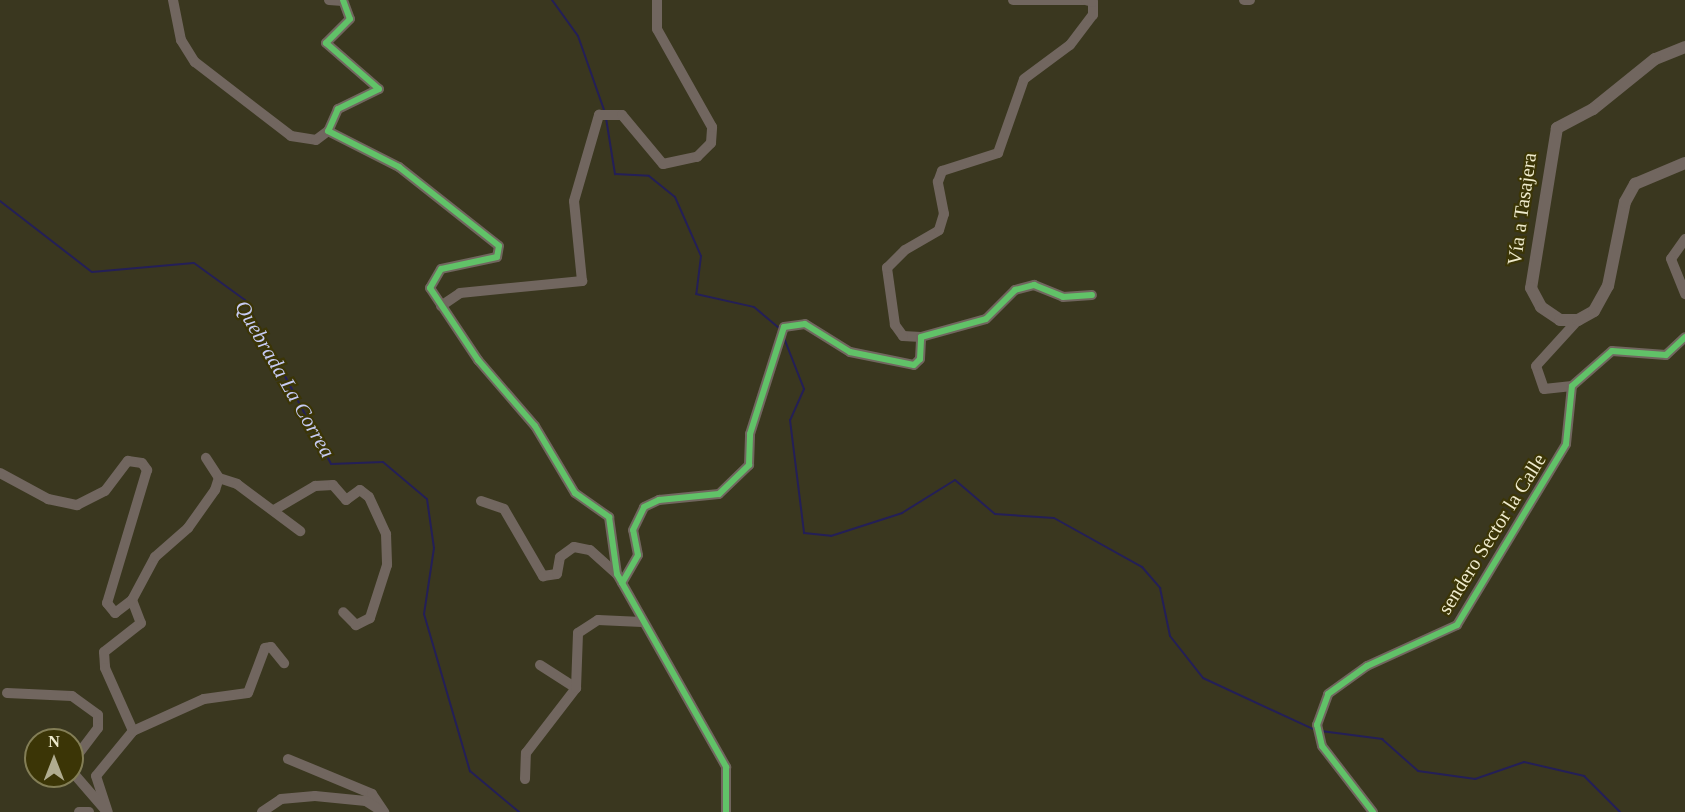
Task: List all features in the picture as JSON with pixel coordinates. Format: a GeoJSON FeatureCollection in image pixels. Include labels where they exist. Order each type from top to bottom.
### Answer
{"type":"FeatureCollection","features":[{"type":"Feature","properties":{"kind":"street"},"geometry":{"type":"LineString","coordinates":[[173,0],[181,39],[195,62],[291,136],[316,140],[328,131],[338,108],[379,89],[326,43],[350,19],[343,0],[329,0]]}},
{"type":"Feature","properties":{"kind":"street"},"geometry":{"type":"LineString","coordinates":[[441,306],[460,293],[584,279],[574,201],[599,115],[622,115],[663,164],[697,157],[711,143],[712,127],[657,29],[657,0]]}},
{"type":"Feature","properties":{"kind":"street"},"geometry":{"type":"LineString","coordinates":[[1013,0],[1085,0],[1093,2],[1093,15],[1070,45],[1024,80],[998,153],[942,171],[938,182],[944,214],[939,230],[904,250],[886,268],[895,325],[903,336],[921,337],[986,319],[1015,290],[1034,285],[1063,297],[1092,295]]}},
{"type":"Feature","properties":{"kind":"street"},"geometry":{"type":"LineString","coordinates":[[1244,0],[1250,0]]}},
{"type":"Feature","properties":{"kind":"street","name":"Vía a Tasajera"},"geometry":{"type":"LineString","coordinates":[[1578,320],[1560,320],[1541,307],[1531,288],[1551,139],[1557,128],[1603,102],[1655,58],[1685,47]]}},
{"type":"Feature","properties":{"kind":"street"},"geometry":{"type":"LineString","coordinates":[[328,131],[399,167],[499,246],[497,257],[441,269],[430,288],[441,306],[535,426],[575,493],[609,517],[619,578],[726,767],[726,812]]}},
{"type":"Feature","properties":{"kind":"street"},"geometry":{"type":"LineString","coordinates":[[1685,163],[1635,184],[1625,202],[1608,286],[1594,311],[1578,320],[1536,366],[1544,389],[1572,386],[1612,351],[1666,355],[1685,337]]}},
{"type":"Feature","properties":{"kind":"street"},"geometry":{"type":"LineString","coordinates":[[1685,239],[1671,259],[1685,294]]}},
{"type":"Feature","properties":{"kind":"street"},"geometry":{"type":"LineString","coordinates":[[619,578],[638,555],[633,530],[644,507],[659,500],[719,494],[749,465],[750,434],[784,327],[816,328],[850,352],[901,366],[920,359],[921,337]]}},
{"type":"Feature","properties":{"kind":"street","name":"sendero Sector la Calle"},"geometry":{"type":"LineString","coordinates":[[1373,812],[1322,746],[1317,725],[1323,702],[1367,666],[1457,625],[1566,444],[1572,386]]}},
{"type":"Feature","properties":{"kind":"street"},"geometry":{"type":"LineString","coordinates":[[206,458],[219,478],[274,510],[300,531]]}},
{"type":"Feature","properties":{"kind":"street"},"geometry":{"type":"LineString","coordinates":[[0,473],[48,499],[76,504],[105,491],[128,461],[145,465],[146,485],[107,603],[116,613],[132,600],[155,557],[201,512],[219,478]]}},
{"type":"Feature","properties":{"kind":"street"},"geometry":{"type":"LineString","coordinates":[[274,510],[322,485],[333,485],[346,500],[360,490],[369,497],[386,534],[387,565],[370,618],[356,625],[343,612]]}},
{"type":"Feature","properties":{"kind":"street"},"geometry":{"type":"LineString","coordinates":[[481,501],[504,508],[543,576],[557,574],[560,557],[574,547],[590,550],[619,578]]}},
{"type":"Feature","properties":{"kind":"street"},"geometry":{"type":"LineString","coordinates":[[132,600],[141,623],[107,649],[104,660],[133,730]]}},
{"type":"Feature","properties":{"kind":"street"},"geometry":{"type":"LineString","coordinates":[[525,779],[526,753],[576,688],[578,633],[598,620],[642,622]]}},
{"type":"Feature","properties":{"kind":"street"},"geometry":{"type":"LineString","coordinates":[[107,812],[96,776],[133,730],[204,699],[248,693],[265,648],[272,646],[284,663]]}},
{"type":"Feature","properties":{"kind":"street"},"geometry":{"type":"LineString","coordinates":[[540,665],[576,688]]}},
{"type":"Feature","properties":{"kind":"street"},"geometry":{"type":"LineString","coordinates":[[7,693],[72,696],[98,715],[98,728],[75,758],[75,775],[107,812]]}},
{"type":"Feature","properties":{"kind":"street"},"geometry":{"type":"LineString","coordinates":[[288,759],[372,794],[384,812]]}},
{"type":"Feature","properties":{"kind":"street"},"geometry":{"type":"LineString","coordinates":[[262,812],[281,799],[315,796],[366,801],[384,812]]}},
{"type":"Feature","properties":{"kind":"street"},"geometry":{"type":"LineString","coordinates":[[79,812],[89,812]]}},
{"type":"Feature","properties":{"kind":"waterway"},"geometry":{"type":"LineString","coordinates":[[552,0],[578,36],[604,110]]}},
{"type":"Feature","properties":{"kind":"waterway"},"geometry":{"type":"LineString","coordinates":[[606,118],[615,174],[649,176],[675,197],[701,256],[696,294],[754,307],[779,328]]}},
{"type":"Feature","properties":{"kind":"waterway","name":"Quebrada La Correa"},"geometry":{"type":"LineString","coordinates":[[0,201],[92,272],[194,263],[245,300],[331,464],[383,462],[427,499],[434,548],[424,614],[470,771],[519,812]]}},
{"type":"Feature","properties":{"kind":"waterway"},"geometry":{"type":"LineString","coordinates":[[784,338],[804,389],[790,420],[804,533],[831,536],[902,513],[955,480],[995,514],[1054,518],[1142,567],[1160,588],[1170,636],[1203,678],[1313,729]]}},
{"type":"Feature","properties":{"kind":"waterway"},"geometry":{"type":"LineString","coordinates":[[1321,731],[1382,739],[1418,771],[1475,779],[1524,762],[1584,776],[1620,812]]}},
{"type":"Feature","properties":{"kind":"cycle path"},"geometry":{"type":"LineString","coordinates":[[343,0],[350,19],[326,43],[379,89],[338,109],[328,131],[399,167],[499,246],[497,257],[441,269],[430,288],[478,360],[535,426],[575,493],[609,517],[617,574],[726,767],[726,812]]}},
{"type":"Feature","properties":{"kind":"cycle path"},"geometry":{"type":"LineString","coordinates":[[622,583],[638,555],[633,530],[644,507],[659,500],[719,494],[749,465],[750,434],[784,327],[805,324],[850,352],[914,365],[920,359],[921,337],[986,319],[1015,290],[1034,285],[1063,297],[1092,295]]}},
{"type":"Feature","properties":{"kind":"cycle path"},"geometry":{"type":"LineString","coordinates":[[1373,812],[1322,746],[1317,725],[1328,694],[1367,666],[1457,625],[1566,444],[1572,386],[1612,351],[1666,355],[1685,337]]}}]}
